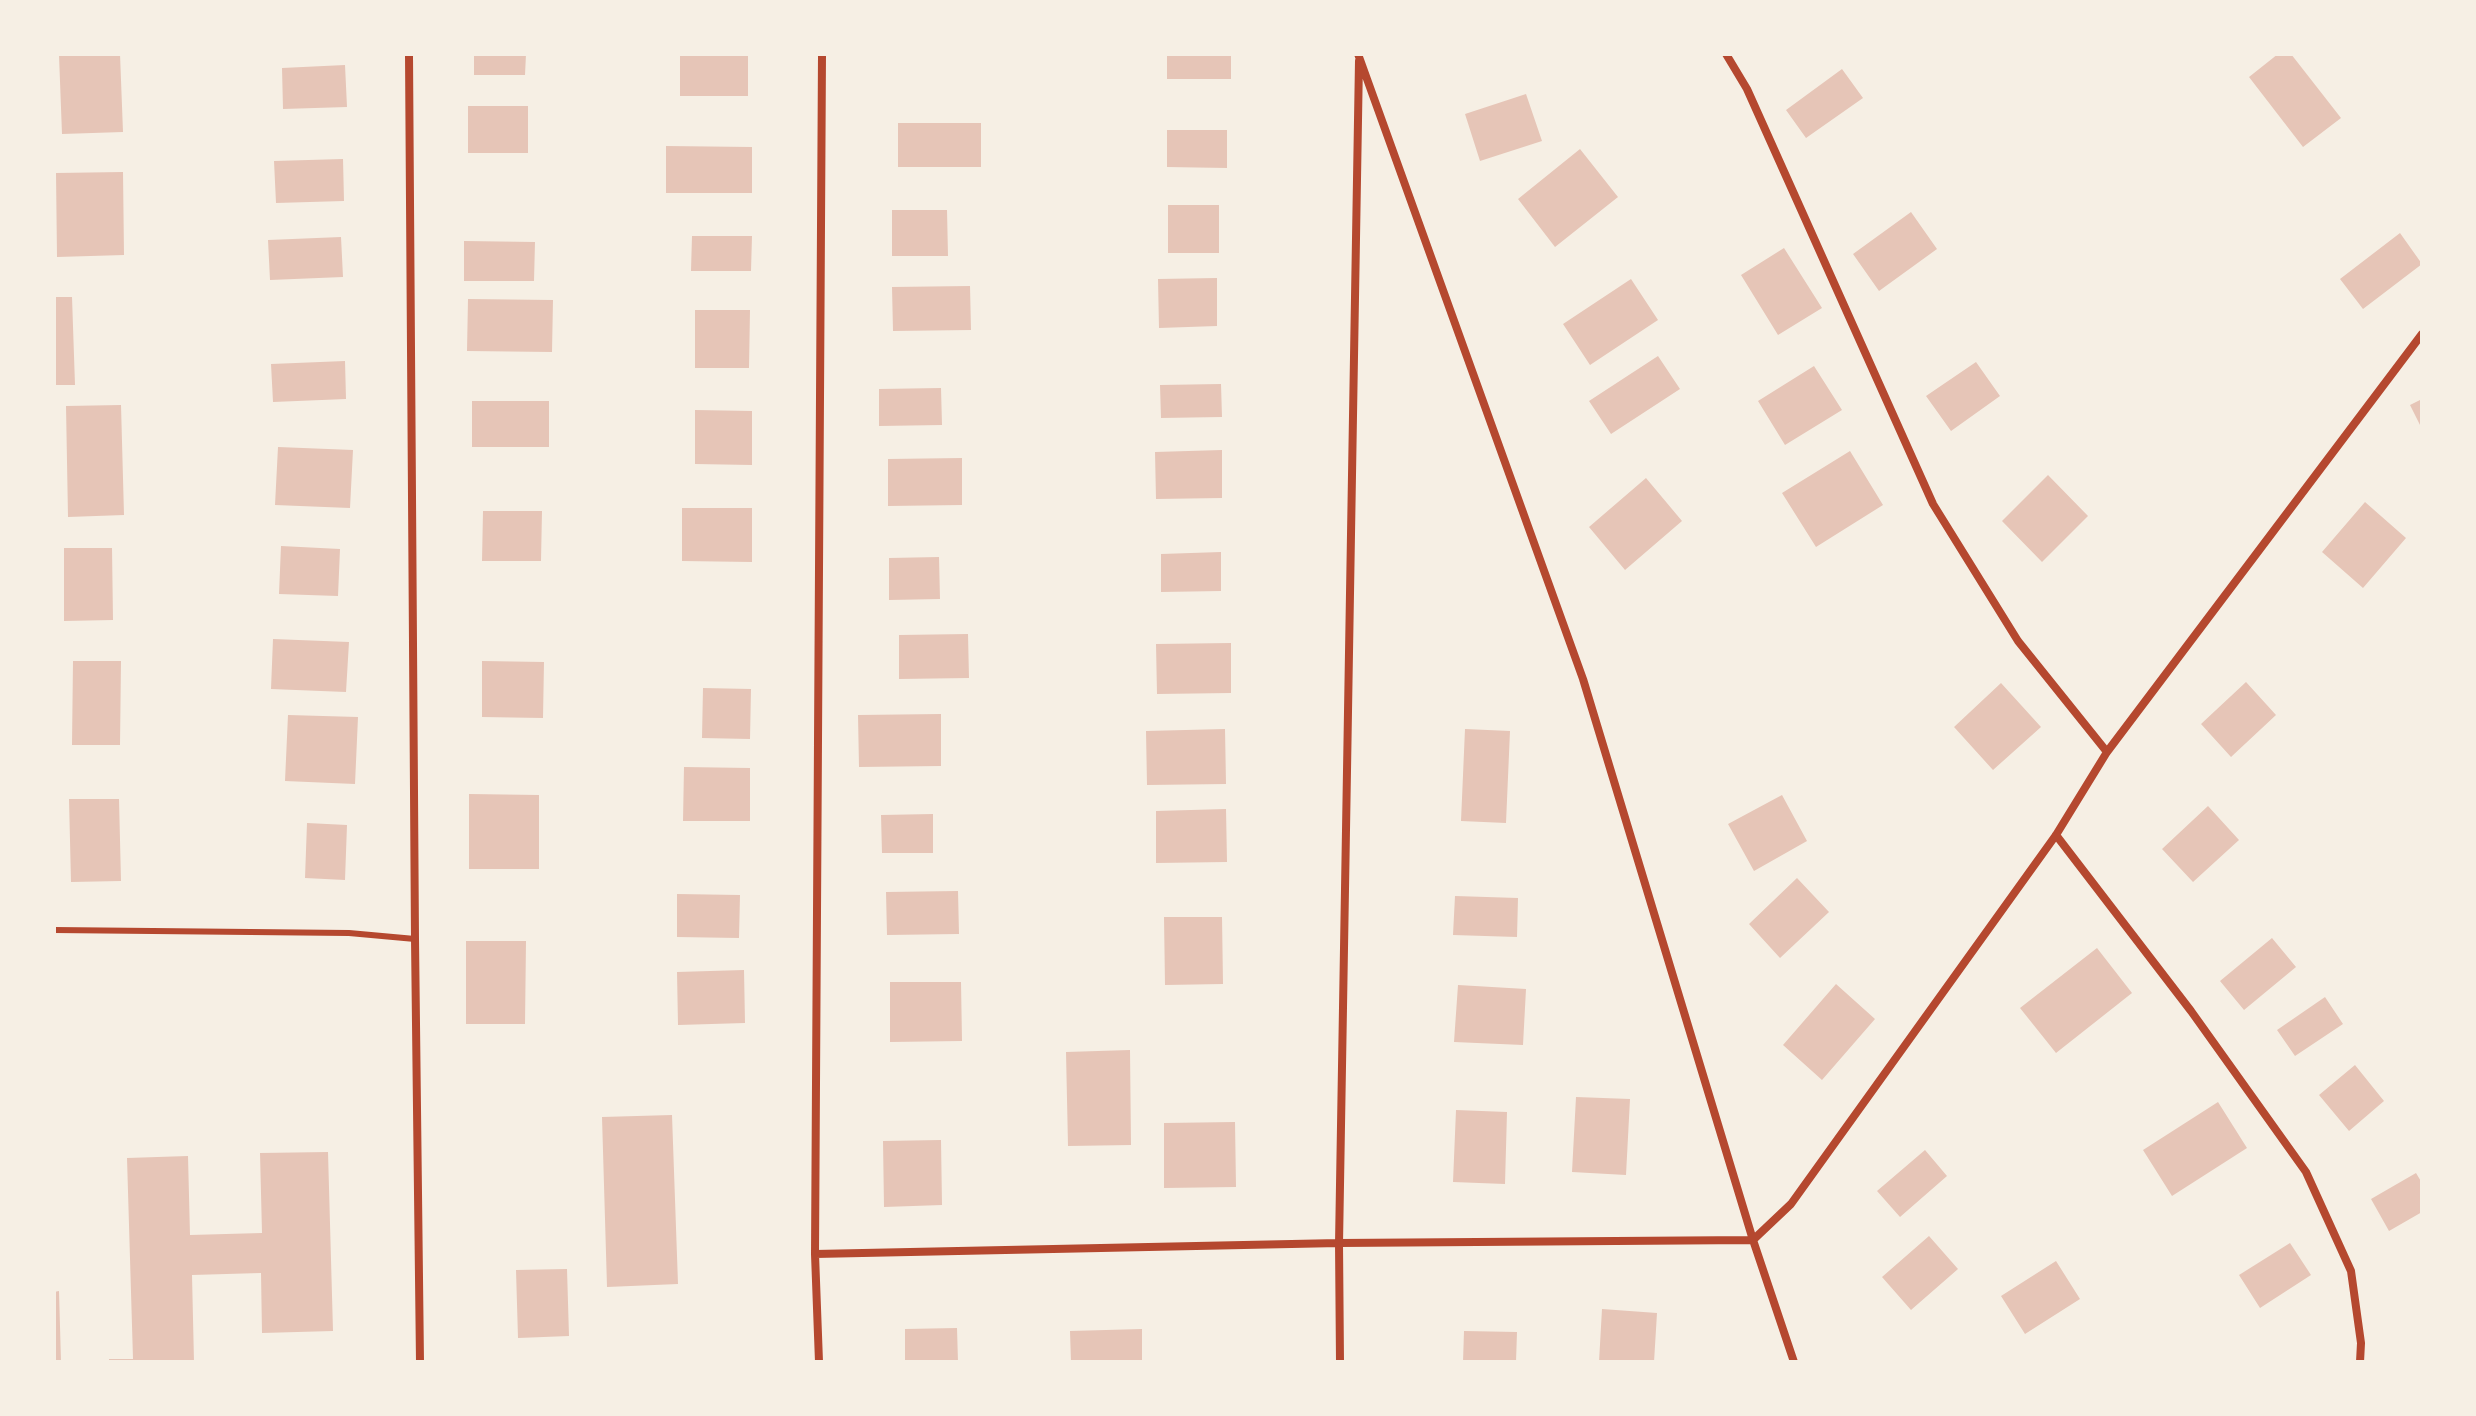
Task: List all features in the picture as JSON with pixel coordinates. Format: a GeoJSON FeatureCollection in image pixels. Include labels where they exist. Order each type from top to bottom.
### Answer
{"type":"FeatureCollection","features":[{"type":"Feature","properties":{"kind":"street"},"geometry":{"type":"LineString","coordinates":[[409,54],[420,1362]]}},
{"type":"Feature","properties":{"kind":"street"},"geometry":{"type":"LineString","coordinates":[[819,1362],[815,1254],[822,54]]}},
{"type":"Feature","properties":{"kind":"street"},"geometry":{"type":"LineString","coordinates":[[1726,54],[1747,89],[1933,504],[2018,641],[2107,752]]}},
{"type":"Feature","properties":{"kind":"street"},"geometry":{"type":"LineString","coordinates":[[1359,55],[1583,679],[1753,1240],[1794,1362]]}},
{"type":"Feature","properties":{"kind":"street"},"geometry":{"type":"LineString","coordinates":[[1340,1362],[1339,1243],[1359,55]]}},
{"type":"Feature","properties":{"kind":"street"},"geometry":{"type":"LineString","coordinates":[[815,1254],[1339,1243],[1753,1240],[1791,1204],[2056,835],[2107,752],[2422,334]]}},
{"type":"Feature","properties":{"kind":"street"},"geometry":{"type":"LineString","coordinates":[[2056,835],[2191,1011],[2306,1172],[2351,1271],[2361,1343],[2360,1362]]}},
{"type":"Feature","properties":{"kind":"lane"},"geometry":{"type":"LineString","coordinates":[[54,930],[349,933],[415,939]]}},
{"type":"Feature","properties":{"kind":"building"},"geometry":{"type":"Polygon","coordinates":[[[120,54],[123,132],[62,134],[59,55],[120,54]]]}},
{"type":"Feature","properties":{"kind":"building"},"geometry":{"type":"Polygon","coordinates":[[[474,54],[526,54],[525,75],[474,75],[474,54]]]}},
{"type":"Feature","properties":{"kind":"building"},"geometry":{"type":"Polygon","coordinates":[[[680,54],[748,54],[748,96],[680,96],[680,54]]]}},
{"type":"Feature","properties":{"kind":"building"},"geometry":{"type":"Polygon","coordinates":[[[1167,54],[1231,54],[1231,79],[1167,79],[1167,54]]]}},
{"type":"Feature","properties":{"kind":"building"},"geometry":{"type":"Polygon","coordinates":[[[2278,54],[2291,54],[2341,118],[2303,147],[2249,77],[2278,54]]]}},
{"type":"Feature","properties":{"kind":"building"},"geometry":{"type":"Polygon","coordinates":[[[345,65],[347,107],[283,109],[282,68],[345,65]]]}},
{"type":"Feature","properties":{"kind":"building"},"geometry":{"type":"Polygon","coordinates":[[[1842,69],[1863,98],[1806,138],[1786,110],[1842,69]]]}},
{"type":"Feature","properties":{"kind":"building"},"geometry":{"type":"Polygon","coordinates":[[[1526,94],[1542,141],[1480,161],[1465,114],[1526,94]]]}},
{"type":"Feature","properties":{"kind":"building"},"geometry":{"type":"Polygon","coordinates":[[[468,106],[528,106],[528,153],[468,153],[468,106]]]}},
{"type":"Feature","properties":{"kind":"building"},"geometry":{"type":"Polygon","coordinates":[[[898,123],[981,123],[981,167],[898,167],[898,123]]]}},
{"type":"Feature","properties":{"kind":"building"},"geometry":{"type":"Polygon","coordinates":[[[1167,130],[1227,130],[1227,168],[1167,167],[1167,130]]]}},
{"type":"Feature","properties":{"kind":"building"},"geometry":{"type":"Polygon","coordinates":[[[666,146],[752,147],[752,193],[666,193],[666,146]]]}},
{"type":"Feature","properties":{"kind":"building"},"geometry":{"type":"Polygon","coordinates":[[[1580,149],[1618,197],[1555,247],[1518,199],[1580,149]]]}},
{"type":"Feature","properties":{"kind":"building"},"geometry":{"type":"Polygon","coordinates":[[[343,159],[344,201],[276,203],[274,161],[343,159]]]}},
{"type":"Feature","properties":{"kind":"building"},"geometry":{"type":"Polygon","coordinates":[[[123,172],[124,255],[57,257],[56,173],[123,172]]]}},
{"type":"Feature","properties":{"kind":"building"},"geometry":{"type":"Polygon","coordinates":[[[1168,205],[1219,205],[1219,253],[1168,253],[1168,205]]]}},
{"type":"Feature","properties":{"kind":"building"},"geometry":{"type":"Polygon","coordinates":[[[892,210],[947,210],[948,256],[892,256],[892,210]]]}},
{"type":"Feature","properties":{"kind":"building"},"geometry":{"type":"Polygon","coordinates":[[[1911,212],[1937,249],[1879,291],[1853,254],[1911,212]]]}},
{"type":"Feature","properties":{"kind":"building"},"geometry":{"type":"Polygon","coordinates":[[[2400,233],[2422,264],[2363,309],[2340,279],[2400,233]]]}},
{"type":"Feature","properties":{"kind":"building"},"geometry":{"type":"Polygon","coordinates":[[[692,236],[752,236],[751,271],[691,271],[692,236]]]}},
{"type":"Feature","properties":{"kind":"building"},"geometry":{"type":"Polygon","coordinates":[[[341,237],[343,277],[270,280],[268,240],[341,237]]]}},
{"type":"Feature","properties":{"kind":"building"},"geometry":{"type":"Polygon","coordinates":[[[464,241],[535,242],[534,281],[464,281],[464,241]]]}},
{"type":"Feature","properties":{"kind":"building"},"geometry":{"type":"Polygon","coordinates":[[[1784,248],[1822,308],[1778,335],[1741,275],[1784,248]]]}},
{"type":"Feature","properties":{"kind":"building"},"geometry":{"type":"Polygon","coordinates":[[[1217,278],[1217,326],[1159,328],[1158,279],[1217,278]]]}},
{"type":"Feature","properties":{"kind":"building"},"geometry":{"type":"Polygon","coordinates":[[[1631,279],[1658,320],[1590,365],[1563,324],[1631,279]]]}},
{"type":"Feature","properties":{"kind":"building"},"geometry":{"type":"Polygon","coordinates":[[[970,286],[971,330],[893,331],[892,287],[970,286]]]}},
{"type":"Feature","properties":{"kind":"building"},"geometry":{"type":"Polygon","coordinates":[[[54,297],[72,297],[75,385],[54,385],[54,297]]]}},
{"type":"Feature","properties":{"kind":"building"},"geometry":{"type":"Polygon","coordinates":[[[468,299],[553,300],[552,352],[467,351],[468,299]]]}},
{"type":"Feature","properties":{"kind":"building"},"geometry":{"type":"Polygon","coordinates":[[[695,310],[750,310],[749,368],[695,368],[695,310]]]}},
{"type":"Feature","properties":{"kind":"building"},"geometry":{"type":"Polygon","coordinates":[[[1658,356],[1680,389],[1611,434],[1589,401],[1658,356]]]}},
{"type":"Feature","properties":{"kind":"building"},"geometry":{"type":"Polygon","coordinates":[[[345,361],[346,399],[273,402],[271,364],[345,361]]]}},
{"type":"Feature","properties":{"kind":"building"},"geometry":{"type":"Polygon","coordinates":[[[1976,362],[2000,396],[1951,431],[1926,396],[1976,362]]]}},
{"type":"Feature","properties":{"kind":"building"},"geometry":{"type":"Polygon","coordinates":[[[1814,366],[1842,410],[1785,445],[1758,401],[1814,366]]]}},
{"type":"Feature","properties":{"kind":"building"},"geometry":{"type":"Polygon","coordinates":[[[1221,384],[1222,417],[1161,418],[1160,385],[1221,384]]]}},
{"type":"Feature","properties":{"kind":"building"},"geometry":{"type":"Polygon","coordinates":[[[941,388],[942,425],[879,426],[879,389],[941,388]]]}},
{"type":"Feature","properties":{"kind":"building"},"geometry":{"type":"Polygon","coordinates":[[[2422,399],[2422,429],[2410,405],[2422,399]]]}},
{"type":"Feature","properties":{"kind":"building"},"geometry":{"type":"Polygon","coordinates":[[[472,401],[549,401],[549,447],[472,447],[472,401]]]}},
{"type":"Feature","properties":{"kind":"building"},"geometry":{"type":"Polygon","coordinates":[[[121,405],[124,515],[68,517],[66,406],[121,405]]]}},
{"type":"Feature","properties":{"kind":"building"},"geometry":{"type":"Polygon","coordinates":[[[695,410],[752,411],[752,465],[695,464],[695,410]]]}},
{"type":"Feature","properties":{"kind":"building"},"geometry":{"type":"Polygon","coordinates":[[[278,447],[353,450],[350,508],[275,505],[278,447]]]}},
{"type":"Feature","properties":{"kind":"building"},"geometry":{"type":"Polygon","coordinates":[[[1222,450],[1222,498],[1156,499],[1155,452],[1222,450]]]}},
{"type":"Feature","properties":{"kind":"building"},"geometry":{"type":"Polygon","coordinates":[[[1850,451],[1883,505],[1816,547],[1782,493],[1850,451]]]}},
{"type":"Feature","properties":{"kind":"building"},"geometry":{"type":"Polygon","coordinates":[[[962,458],[962,505],[888,506],[888,459],[962,458]]]}},
{"type":"Feature","properties":{"kind":"building"},"geometry":{"type":"Polygon","coordinates":[[[2048,475],[2088,516],[2042,562],[2002,521],[2048,475]]]}},
{"type":"Feature","properties":{"kind":"building"},"geometry":{"type":"Polygon","coordinates":[[[1646,478],[1682,521],[1625,570],[1589,527],[1646,478]]]}},
{"type":"Feature","properties":{"kind":"building"},"geometry":{"type":"Polygon","coordinates":[[[2365,502],[2406,538],[2363,588],[2322,552],[2365,502]]]}},
{"type":"Feature","properties":{"kind":"building"},"geometry":{"type":"Polygon","coordinates":[[[682,508],[752,508],[752,562],[682,561],[682,508]]]}},
{"type":"Feature","properties":{"kind":"building"},"geometry":{"type":"Polygon","coordinates":[[[483,511],[542,511],[541,561],[482,561],[483,511]]]}},
{"type":"Feature","properties":{"kind":"building"},"geometry":{"type":"Polygon","coordinates":[[[281,546],[340,549],[338,596],[279,594],[281,546]]]}},
{"type":"Feature","properties":{"kind":"building"},"geometry":{"type":"Polygon","coordinates":[[[64,548],[112,548],[113,620],[64,621],[64,548]]]}},
{"type":"Feature","properties":{"kind":"building"},"geometry":{"type":"Polygon","coordinates":[[[1221,552],[1221,591],[1161,592],[1161,554],[1221,552]]]}},
{"type":"Feature","properties":{"kind":"building"},"geometry":{"type":"Polygon","coordinates":[[[939,557],[940,599],[889,600],[889,558],[939,557]]]}},
{"type":"Feature","properties":{"kind":"building"},"geometry":{"type":"Polygon","coordinates":[[[968,634],[969,678],[899,679],[899,635],[968,634]]]}},
{"type":"Feature","properties":{"kind":"building"},"geometry":{"type":"Polygon","coordinates":[[[273,639],[349,642],[346,692],[271,689],[273,639]]]}},
{"type":"Feature","properties":{"kind":"building"},"geometry":{"type":"Polygon","coordinates":[[[1231,643],[1231,693],[1157,694],[1156,644],[1231,643]]]}},
{"type":"Feature","properties":{"kind":"building"},"geometry":{"type":"Polygon","coordinates":[[[73,661],[121,661],[120,745],[72,745],[73,661]]]}},
{"type":"Feature","properties":{"kind":"building"},"geometry":{"type":"Polygon","coordinates":[[[482,661],[544,662],[543,718],[482,717],[482,661]]]}},
{"type":"Feature","properties":{"kind":"building"},"geometry":{"type":"Polygon","coordinates":[[[2246,682],[2276,715],[2231,757],[2201,724],[2246,682]]]}},
{"type":"Feature","properties":{"kind":"building"},"geometry":{"type":"Polygon","coordinates":[[[2001,683],[2041,727],[1993,770],[1954,727],[2001,683]]]}},
{"type":"Feature","properties":{"kind":"building"},"geometry":{"type":"Polygon","coordinates":[[[703,688],[751,689],[750,739],[702,738],[703,688]]]}},
{"type":"Feature","properties":{"kind":"building"},"geometry":{"type":"Polygon","coordinates":[[[941,714],[941,766],[859,767],[858,715],[941,714]]]}},
{"type":"Feature","properties":{"kind":"building"},"geometry":{"type":"Polygon","coordinates":[[[288,715],[358,717],[355,784],[285,781],[288,715]]]}},
{"type":"Feature","properties":{"kind":"building"},"geometry":{"type":"Polygon","coordinates":[[[1225,729],[1226,784],[1147,785],[1146,731],[1225,729]]]}},
{"type":"Feature","properties":{"kind":"building"},"geometry":{"type":"Polygon","coordinates":[[[1465,729],[1510,731],[1506,823],[1461,821],[1465,729]]]}},
{"type":"Feature","properties":{"kind":"building"},"geometry":{"type":"Polygon","coordinates":[[[684,767],[750,768],[750,821],[683,821],[684,767]]]}},
{"type":"Feature","properties":{"kind":"building"},"geometry":{"type":"Polygon","coordinates":[[[469,794],[539,795],[539,869],[469,869],[469,794]]]}},
{"type":"Feature","properties":{"kind":"building"},"geometry":{"type":"Polygon","coordinates":[[[1782,795],[1807,841],[1754,871],[1728,824],[1782,795]]]}},
{"type":"Feature","properties":{"kind":"building"},"geometry":{"type":"Polygon","coordinates":[[[69,799],[119,799],[121,881],[71,882],[69,799]]]}},
{"type":"Feature","properties":{"kind":"building"},"geometry":{"type":"Polygon","coordinates":[[[2208,806],[2239,840],[2193,882],[2162,849],[2208,806]]]}},
{"type":"Feature","properties":{"kind":"building"},"geometry":{"type":"Polygon","coordinates":[[[1226,809],[1227,862],[1156,863],[1156,811],[1226,809]]]}},
{"type":"Feature","properties":{"kind":"building"},"geometry":{"type":"Polygon","coordinates":[[[933,814],[933,853],[882,853],[881,815],[933,814]]]}},
{"type":"Feature","properties":{"kind":"building"},"geometry":{"type":"Polygon","coordinates":[[[307,823],[347,825],[345,880],[305,878],[307,823]]]}},
{"type":"Feature","properties":{"kind":"building"},"geometry":{"type":"Polygon","coordinates":[[[1797,878],[1829,912],[1780,958],[1749,924],[1797,878]]]}},
{"type":"Feature","properties":{"kind":"building"},"geometry":{"type":"Polygon","coordinates":[[[958,891],[959,934],[887,935],[886,892],[958,891]]]}},
{"type":"Feature","properties":{"kind":"building"},"geometry":{"type":"Polygon","coordinates":[[[677,894],[740,895],[739,938],[677,937],[677,894]]]}},
{"type":"Feature","properties":{"kind":"building"},"geometry":{"type":"Polygon","coordinates":[[[1455,896],[1518,898],[1517,937],[1453,935],[1455,896]]]}},
{"type":"Feature","properties":{"kind":"building"},"geometry":{"type":"Polygon","coordinates":[[[1164,917],[1222,917],[1223,984],[1165,985],[1164,917]]]}},
{"type":"Feature","properties":{"kind":"building"},"geometry":{"type":"Polygon","coordinates":[[[2272,938],[2296,967],[2244,1010],[2220,981],[2272,938]]]}},
{"type":"Feature","properties":{"kind":"building"},"geometry":{"type":"Polygon","coordinates":[[[466,941],[526,941],[525,1024],[466,1024],[466,941]]]}},
{"type":"Feature","properties":{"kind":"building"},"geometry":{"type":"Polygon","coordinates":[[[2097,948],[2132,993],[2056,1053],[2020,1008],[2097,948]]]}},
{"type":"Feature","properties":{"kind":"building"},"geometry":{"type":"Polygon","coordinates":[[[744,970],[745,1023],[678,1025],[677,972],[744,970]]]}},
{"type":"Feature","properties":{"kind":"building"},"geometry":{"type":"Polygon","coordinates":[[[890,982],[961,982],[962,1041],[890,1042],[890,982]]]}},
{"type":"Feature","properties":{"kind":"building"},"geometry":{"type":"Polygon","coordinates":[[[1836,984],[1875,1019],[1822,1080],[1783,1045],[1836,984]]]}},
{"type":"Feature","properties":{"kind":"building"},"geometry":{"type":"Polygon","coordinates":[[[1458,985],[1526,989],[1523,1045],[1454,1042],[1458,985]]]}},
{"type":"Feature","properties":{"kind":"building"},"geometry":{"type":"Polygon","coordinates":[[[2325,997],[2343,1024],[2295,1056],[2277,1030],[2325,997]]]}},
{"type":"Feature","properties":{"kind":"building"},"geometry":{"type":"Polygon","coordinates":[[[1130,1050],[1131,1145],[1068,1146],[1066,1052],[1130,1050]]]}},
{"type":"Feature","properties":{"kind":"building"},"geometry":{"type":"Polygon","coordinates":[[[2355,1065],[2384,1101],[2349,1131],[2319,1095],[2355,1065]]]}},
{"type":"Feature","properties":{"kind":"building"},"geometry":{"type":"Polygon","coordinates":[[[1576,1097],[1630,1099],[1626,1175],[1572,1172],[1576,1097]]]}},
{"type":"Feature","properties":{"kind":"building"},"geometry":{"type":"Polygon","coordinates":[[[2218,1102],[2247,1148],[2172,1196],[2143,1150],[2218,1102]]]}},
{"type":"Feature","properties":{"kind":"building"},"geometry":{"type":"Polygon","coordinates":[[[1456,1110],[1507,1112],[1505,1184],[1453,1182],[1456,1110]]]}},
{"type":"Feature","properties":{"kind":"building"},"geometry":{"type":"Polygon","coordinates":[[[672,1115],[678,1284],[607,1287],[602,1117],[672,1115]]]}},
{"type":"Feature","properties":{"kind":"building"},"geometry":{"type":"Polygon","coordinates":[[[1235,1122],[1236,1187],[1164,1188],[1164,1123],[1235,1122]]]}},
{"type":"Feature","properties":{"kind":"building"},"geometry":{"type":"Polygon","coordinates":[[[941,1140],[942,1205],[884,1207],[883,1141],[941,1140]]]}},
{"type":"Feature","properties":{"kind":"building"},"geometry":{"type":"Polygon","coordinates":[[[1925,1150],[1947,1176],[1900,1217],[1877,1191],[1925,1150]]]}},
{"type":"Feature","properties":{"kind":"building"},"geometry":{"type":"Polygon","coordinates":[[[328,1152],[333,1331],[262,1333],[261,1273],[192,1275],[194,1362],[109,1362],[109,1359],[133,1359],[127,1158],[188,1156],[190,1235],[262,1233],[260,1153],[328,1152]]]}},
{"type":"Feature","properties":{"kind":"building"},"geometry":{"type":"Polygon","coordinates":[[[2416,1173],[2422,1183],[2422,1212],[2389,1231],[2371,1199],[2416,1173]]]}},
{"type":"Feature","properties":{"kind":"building"},"geometry":{"type":"Polygon","coordinates":[[[1929,1236],[1958,1269],[1911,1310],[1882,1277],[1929,1236]]]}},
{"type":"Feature","properties":{"kind":"building"},"geometry":{"type":"Polygon","coordinates":[[[2290,1243],[2311,1275],[2260,1308],[2239,1275],[2290,1243]]]}},
{"type":"Feature","properties":{"kind":"building"},"geometry":{"type":"Polygon","coordinates":[[[2056,1261],[2080,1299],[2025,1334],[2001,1296],[2056,1261]]]}},
{"type":"Feature","properties":{"kind":"building"},"geometry":{"type":"Polygon","coordinates":[[[567,1269],[569,1336],[518,1338],[516,1270],[567,1269]]]}},
{"type":"Feature","properties":{"kind":"building"},"geometry":{"type":"Polygon","coordinates":[[[59,1291],[61,1362],[54,1362],[54,1292],[59,1291]]]}},
{"type":"Feature","properties":{"kind":"building"},"geometry":{"type":"Polygon","coordinates":[[[1602,1309],[1657,1313],[1654,1362],[1599,1362],[1602,1309]]]}},
{"type":"Feature","properties":{"kind":"building"},"geometry":{"type":"Polygon","coordinates":[[[957,1328],[958,1362],[905,1362],[905,1329],[957,1328]]]}},
{"type":"Feature","properties":{"kind":"building"},"geometry":{"type":"Polygon","coordinates":[[[1142,1329],[1142,1362],[1071,1362],[1070,1331],[1142,1329]]]}},
{"type":"Feature","properties":{"kind":"building"},"geometry":{"type":"Polygon","coordinates":[[[1464,1331],[1517,1332],[1516,1362],[1463,1362],[1464,1331]]]}}]}
